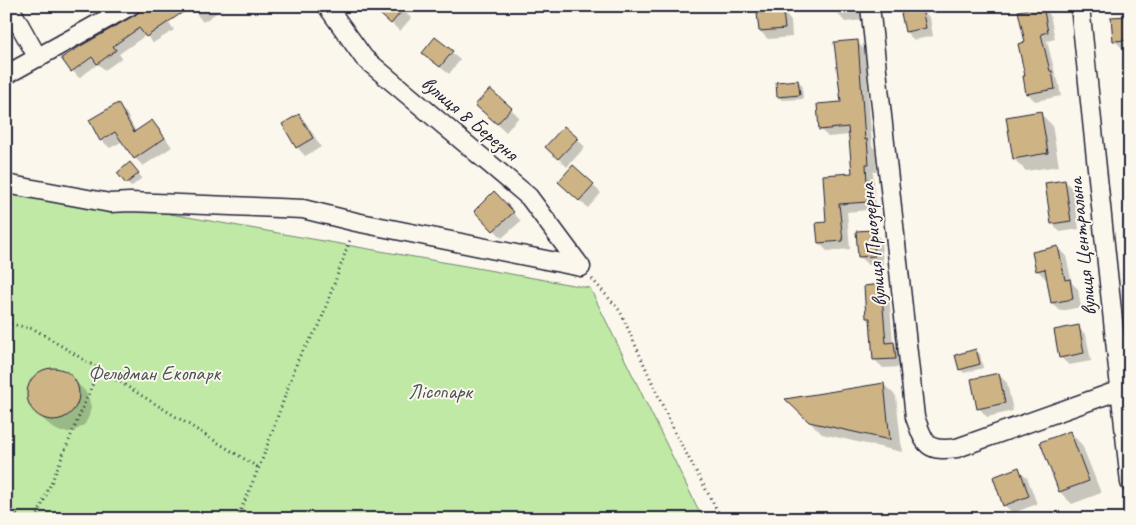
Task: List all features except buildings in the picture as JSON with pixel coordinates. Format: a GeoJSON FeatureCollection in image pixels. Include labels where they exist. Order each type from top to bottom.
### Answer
{"type":"FeatureCollection","features":[{"type":"Feature","properties":{"kind":"street"},"geometry":{"type":"LineString","coordinates":[[9,6],[38,58]]}},
{"type":"Feature","properties":{"kind":"street"},"geometry":{"type":"LineString","coordinates":[[6,75],[130,6]]}},
{"type":"Feature","properties":{"kind":"street","name":"вулиця 8 Березня"},"geometry":{"type":"LineString","coordinates":[[327,6],[364,58],[528,197],[581,267]]}},
{"type":"Feature","properties":{"kind":"street","name":"вулиця Приозерна"},"geometry":{"type":"LineString","coordinates":[[870,6],[914,417],[924,442],[938,450],[957,448],[1120,390]]}},
{"type":"Feature","properties":{"kind":"street","name":"вулиця Центральна"},"geometry":{"type":"LineString","coordinates":[[1080,6],[1130,483]]}},
{"type":"Feature","properties":{"kind":"street"},"geometry":{"type":"LineString","coordinates":[[6,184],[110,203],[130,202],[303,209],[356,222],[581,267]]}},
{"type":"Feature","properties":{"kind":"path"},"geometry":{"type":"LineString","coordinates":[[237,519],[259,468],[299,357],[319,326],[356,222]]}},
{"type":"Feature","properties":{"kind":"path"},"geometry":{"type":"LineString","coordinates":[[581,267],[620,311],[674,431],[722,519]]}},
{"type":"Feature","properties":{"kind":"path"},"geometry":{"type":"LineString","coordinates":[[6,323],[34,329],[259,468]]}},
{"type":"Feature","properties":{"kind":"path"},"geometry":{"type":"LineString","coordinates":[[36,519],[100,369]]}},
{"type":"Feature","properties":{"kind":"path"},"geometry":{"type":"LineString","coordinates":[[6,504],[21,519]]}},
{"type":"Feature","properties":{"kind":"path"},"geometry":{"type":"LineString","coordinates":[[6,511],[8,519]]}},
{"type":"Feature","properties":{"kind":"green space"},"geometry":{"type":"Polygon","coordinates":[[[6,185],[590,288],[703,519],[6,519],[6,185]]]}},
{"type":"Feature","properties":{"kind":"park label","name":"Фельдман Екопарк"},"geometry":{"type":"Point","coordinates":[154,373]}},
{"type":"Feature","properties":{"kind":"park label","name":"Лісопарк"},"geometry":{"type":"Point","coordinates":[440,391]}}]}
